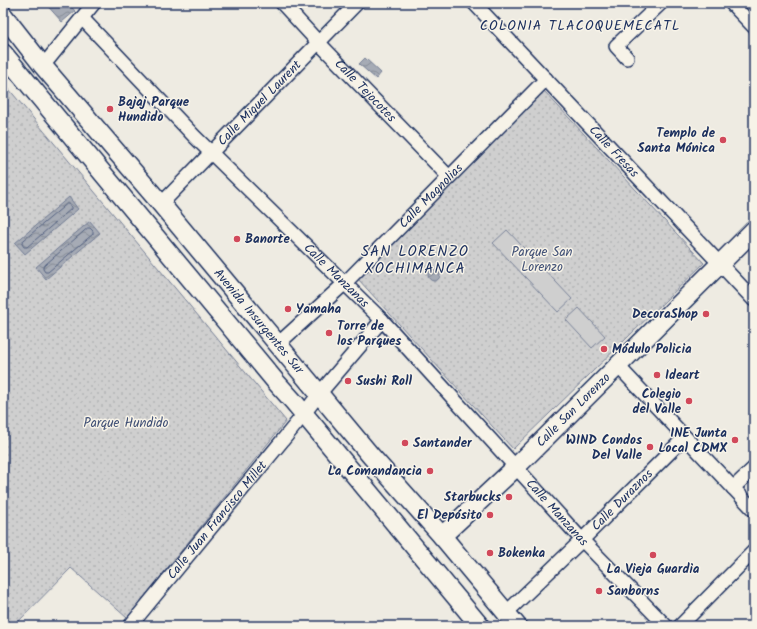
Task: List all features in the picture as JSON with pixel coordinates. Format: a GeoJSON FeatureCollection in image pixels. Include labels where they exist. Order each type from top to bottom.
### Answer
{"type":"FeatureCollection","features":[{"type":"Feature","properties":{"kind":"main road","name":"Avenida Insurgentes Sur"},"geometry":{"type":"LineString","coordinates":[[3,15],[43,66],[161,204],[319,394],[512,619]]}},
{"type":"Feature","properties":{"kind":"main road","name":"Avenida Insurgentes Sur"},"geometry":{"type":"LineString","coordinates":[[3,53],[480,626]]}},
{"type":"Feature","properties":{"kind":"main road","name":"Calle San Lorenzo"},"geometry":{"type":"LineString","coordinates":[[442,536],[516,467],[754,230]]}},
{"type":"Feature","properties":{"kind":"street"},"geometry":{"type":"LineString","coordinates":[[43,66],[94,3]]}},
{"type":"Feature","properties":{"kind":"street","name":"Calle Tejocotes"},"geometry":{"type":"LineString","coordinates":[[282,3],[449,177]]}},
{"type":"Feature","properties":{"kind":"street","name":"Calle Miguel Laurent"},"geometry":{"type":"LineString","coordinates":[[161,204],[357,3]]}},
{"type":"Feature","properties":{"kind":"street","name":"Calle Fresas"},"geometry":{"type":"LineString","coordinates":[[474,3],[754,300]]}},
{"type":"Feature","properties":{"kind":"street"},"geometry":{"type":"LineString","coordinates":[[628,58],[616,46],[661,3]]}},
{"type":"Feature","properties":{"kind":"street"},"geometry":{"type":"LineString","coordinates":[[731,3],[754,27]]}},
{"type":"Feature","properties":{"kind":"street","name":"Calle Manzanas"},"geometry":{"type":"LineString","coordinates":[[82,18],[212,153],[382,320],[582,540],[666,626]]}},
{"type":"Feature","properties":{"kind":"street","name":"Calle Magnolias"},"geometry":{"type":"LineString","coordinates":[[278,344],[345,283],[546,79]]}},
{"type":"Feature","properties":{"kind":"street","name":"Calle Juan Francisco Millet"},"geometry":{"type":"LineString","coordinates":[[130,626],[319,394],[382,320]]}},
{"type":"Feature","properties":{"kind":"street"},"geometry":{"type":"LineString","coordinates":[[617,365],[754,510]]}},
{"type":"Feature","properties":{"kind":"street","name":"Calle Duraznos"},"geometry":{"type":"LineString","coordinates":[[512,619],[582,540],[685,437]]}},
{"type":"Feature","properties":{"kind":"street"},"geometry":{"type":"LineString","coordinates":[[733,488],[754,468]]}},
{"type":"Feature","properties":{"kind":"street"},"geometry":{"type":"LineString","coordinates":[[680,626],[754,551]]}},
{"type":"Feature","properties":{"kind":"green space","name":"Parque Hundido"},"geometry":{"type":"Polygon","coordinates":[[[3,82],[286,421],[127,618],[71,568],[14,626],[3,626],[3,82]]]}},
{"type":"Feature","properties":{"kind":"green space","name":"Parque San Lorenzo"},"geometry":{"type":"Polygon","coordinates":[[[544,91],[704,263],[513,449],[358,279],[544,91]]]}},
{"type":"Feature","properties":{"kind":"green space"},"geometry":{"type":"Polygon","coordinates":[[[507,230],[572,299],[558,312],[493,243],[507,230]]]}},
{"type":"Feature","properties":{"kind":"green space"},"geometry":{"type":"Polygon","coordinates":[[[579,308],[605,336],[592,348],[566,320],[579,308]]]}},
{"type":"Feature","properties":{"kind":"water"},"geometry":{"type":"Polygon","coordinates":[[[45,3],[68,3],[75,11],[62,22],[45,3]]]}},
{"type":"Feature","properties":{"kind":"water"},"geometry":{"type":"Polygon","coordinates":[[[365,58],[381,73],[376,79],[359,64],[365,58]]]}},
{"type":"Feature","properties":{"kind":"water"},"geometry":{"type":"Polygon","coordinates":[[[69,197],[78,209],[25,254],[15,243],[69,197]]]}},
{"type":"Feature","properties":{"kind":"water"},"geometry":{"type":"Polygon","coordinates":[[[90,221],[100,233],[46,279],[36,267],[90,221]]]}},
{"type":"Feature","properties":{"kind":"water"},"geometry":{"type":"Polygon","coordinates":[[[432,269],[436,269],[440,275],[436,281],[432,281],[428,277],[428,273],[432,269]]]}},
{"type":"Feature","properties":{"kind":"place","name":"Bajaj Parque Hundido"},"geometry":{"type":"Point","coordinates":[110,109]}},
{"type":"Feature","properties":{"kind":"place","name":"Templo de Santa Mónica"},"geometry":{"type":"Point","coordinates":[723,140]}},
{"type":"Feature","properties":{"kind":"place","name":"Banorte"},"geometry":{"type":"Point","coordinates":[237,239]}},
{"type":"Feature","properties":{"kind":"place","name":"Yamaha"},"geometry":{"type":"Point","coordinates":[288,309]}},
{"type":"Feature","properties":{"kind":"place","name":"DecoraShop"},"geometry":{"type":"Point","coordinates":[706,314]}},
{"type":"Feature","properties":{"kind":"place","name":"Torre de los Parques"},"geometry":{"type":"Point","coordinates":[329,333]}},
{"type":"Feature","properties":{"kind":"place","name":"Módulo Policia"},"geometry":{"type":"Point","coordinates":[604,349]}},
{"type":"Feature","properties":{"kind":"place","name":"Ideart"},"geometry":{"type":"Point","coordinates":[657,375]}},
{"type":"Feature","properties":{"kind":"place","name":"Sushi Roll"},"geometry":{"type":"Point","coordinates":[348,381]}},
{"type":"Feature","properties":{"kind":"place","name":"Colegio del Valle"},"geometry":{"type":"Point","coordinates":[689,401]}},
{"type":"Feature","properties":{"kind":"place","name":"INE Junta Local CDMX"},"geometry":{"type":"Point","coordinates":[735,440]}},
{"type":"Feature","properties":{"kind":"place","name":"Santander"},"geometry":{"type":"Point","coordinates":[405,443]}},
{"type":"Feature","properties":{"kind":"place","name":"WIND Condos Del Valle"},"geometry":{"type":"Point","coordinates":[650,447]}},
{"type":"Feature","properties":{"kind":"place","name":"La Comandancia"},"geometry":{"type":"Point","coordinates":[430,471]}},
{"type":"Feature","properties":{"kind":"place","name":"Starbucks"},"geometry":{"type":"Point","coordinates":[509,497]}},
{"type":"Feature","properties":{"kind":"place","name":"El Depósito"},"geometry":{"type":"Point","coordinates":[490,515]}},
{"type":"Feature","properties":{"kind":"place","name":"Bokenka"},"geometry":{"type":"Point","coordinates":[490,553]}},
{"type":"Feature","properties":{"kind":"place","name":"La Vieja Guardia"},"geometry":{"type":"Point","coordinates":[653,555]}},
{"type":"Feature","properties":{"kind":"place","name":"Sanborns"},"geometry":{"type":"Point","coordinates":[599,591]}},
{"type":"Feature","properties":{"kind":"district","name":"COLONIA TLACOQUEMECATL"},"geometry":{"type":"Point","coordinates":[580,26]}},
{"type":"Feature","properties":{"kind":"district","name":"SAN LORENZO XOCHIMANCA"},"geometry":{"type":"Point","coordinates":[415,260]}}]}
